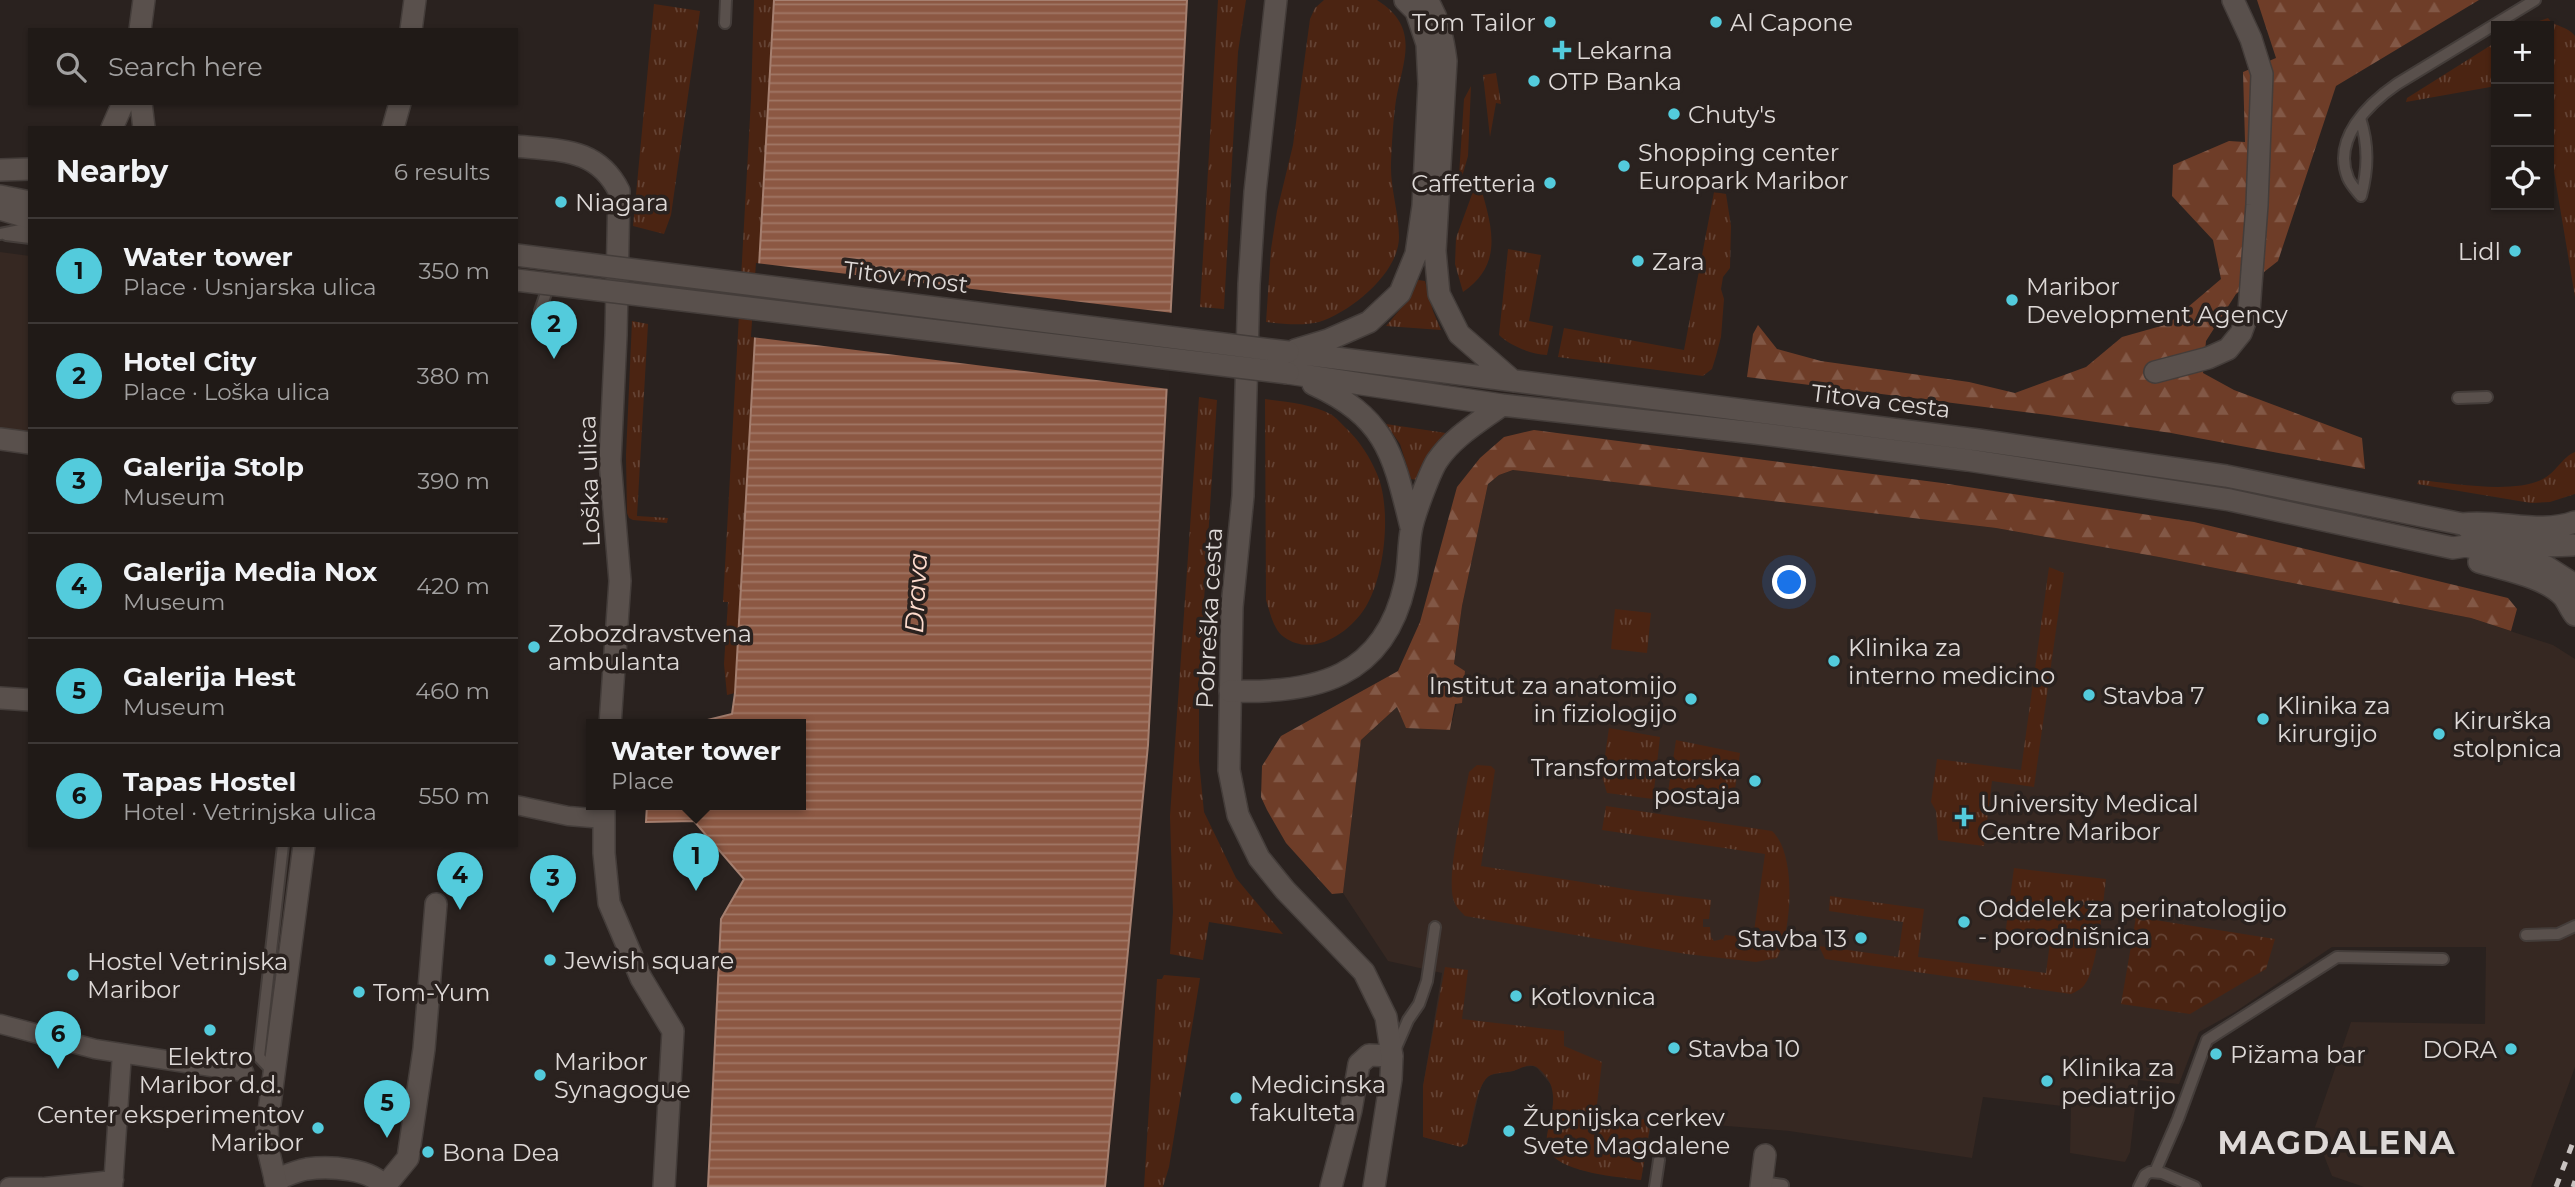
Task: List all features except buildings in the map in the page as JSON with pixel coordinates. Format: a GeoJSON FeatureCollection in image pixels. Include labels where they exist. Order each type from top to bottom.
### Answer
{"type":"FeatureCollection","features":[{"type":"Feature","properties":{"kind":"main road"},"geometry":{"type":"LineString","coordinates":[[140,28],[144,0]]}},
{"type":"Feature","properties":{"kind":"main road"},"geometry":{"type":"LineString","coordinates":[[411,28],[415,0]]}},
{"type":"Feature","properties":{"kind":"main road","name":"Pobreška cesta"},"geometry":{"type":"LineString","coordinates":[[1276,0],[1255,192],[1249,284],[1242,496],[1232,607],[1229,770],[1238,815],[1259,858],[1364,972],[1386,1017],[1392,1056],[1388,1105],[1374,1187]]}},
{"type":"Feature","properties":{"kind":"main road"},"geometry":{"type":"LineString","coordinates":[[1405,0],[1416,11],[1427,44],[1429,84],[1423,206],[1416,254],[1400,293],[1369,322],[1328,340],[1288,363],[1356,408],[1372,425],[1397,469],[1411,527]]}},
{"type":"Feature","properties":{"kind":"main road"},"geometry":{"type":"LineString","coordinates":[[1427,0],[1443,36],[1446,61],[1435,250],[1439,294],[1459,334],[1513,381]]}},
{"type":"Feature","properties":{"kind":"main road"},"geometry":{"type":"LineString","coordinates":[[2155,372],[2208,358],[2228,349],[2241,332],[2249,311],[2257,205],[2262,74],[2252,39],[2233,0]]}},
{"type":"Feature","properties":{"kind":"main road"},"geometry":{"type":"LineString","coordinates":[[113,126],[122,105]]}},
{"type":"Feature","properties":{"kind":"main road"},"geometry":{"type":"LineString","coordinates":[[141,105],[144,126]]}},
{"type":"Feature","properties":{"kind":"main road"},"geometry":{"type":"LineString","coordinates":[[394,126],[399,105]]}},
{"type":"Feature","properties":{"kind":"main road","name":"Loška ulica"},"geometry":{"type":"LineString","coordinates":[[518,146],[569,153],[602,166],[619,191],[620,236],[610,461],[620,581],[610,719]]}},
{"type":"Feature","properties":{"kind":"main road"},"geometry":{"type":"LineString","coordinates":[[0,170],[28,169]]}},
{"type":"Feature","properties":{"kind":"main road"},"geometry":{"type":"LineString","coordinates":[[0,181],[28,183]]}},
{"type":"Feature","properties":{"kind":"main road"},"geometry":{"type":"LineString","coordinates":[[0,196],[28,202]]}},
{"type":"Feature","properties":{"kind":"main road"},"geometry":{"type":"LineString","coordinates":[[0,209],[28,219]]}},
{"type":"Feature","properties":{"kind":"main road","name":"Titov most"},"geometry":{"type":"LineString","coordinates":[[518,255],[1288,363]]}},
{"type":"Feature","properties":{"kind":"main road","name":"Titov most"},"geometry":{"type":"LineString","coordinates":[[526,276],[1288,363]]}},
{"type":"Feature","properties":{"kind":"main road","name":"Titova cesta"},"geometry":{"type":"LineString","coordinates":[[1288,363],[1513,381],[1978,440],[2226,476],[2462,524]]}},
{"type":"Feature","properties":{"kind":"main road","name":"Titova cesta"},"geometry":{"type":"LineString","coordinates":[[1288,363],[1502,405],[1968,460],[2230,500],[2453,548],[2464,558],[2569,593]]}},
{"type":"Feature","properties":{"kind":"main road"},"geometry":{"type":"LineString","coordinates":[[1230,691],[1272,692],[1307,687],[1341,676],[1369,657],[1392,623],[1406,584],[1411,527],[1436,462],[1459,436],[1502,405]]}},
{"type":"Feature","properties":{"kind":"main road"},"geometry":{"type":"LineString","coordinates":[[0,439],[28,443]]}},
{"type":"Feature","properties":{"kind":"main road"},"geometry":{"type":"LineString","coordinates":[[2462,524],[2483,521],[2565,525]]}},
{"type":"Feature","properties":{"kind":"main road"},"geometry":{"type":"LineString","coordinates":[[2462,524],[2479,534],[2513,541],[2556,546],[2574,544]]}},
{"type":"Feature","properties":{"kind":"main road"},"geometry":{"type":"LineString","coordinates":[[2569,593],[2566,554],[2574,544]]}},
{"type":"Feature","properties":{"kind":"main road"},"geometry":{"type":"LineString","coordinates":[[0,698],[28,700]]}},
{"type":"Feature","properties":{"kind":"main road"},"geometry":{"type":"LineString","coordinates":[[604,812],[604,853],[609,903],[641,978],[673,1031],[664,1187]]}},
{"type":"Feature","properties":{"kind":"main road"},"geometry":{"type":"LineString","coordinates":[[303,847],[276,1074],[267,1127],[268,1149],[276,1183],[304,1170],[326,1167],[379,1179],[385,1187],[408,1158],[424,1049],[436,904]]}},
{"type":"Feature","properties":{"kind":"main road"},"geometry":{"type":"LineString","coordinates":[[1331,1187],[1351,1110],[1359,1063],[1369,1055],[1392,1056]]}},
{"type":"Feature","properties":{"kind":"main road"},"geometry":{"type":"LineString","coordinates":[[1761,1184],[1766,1154]]}},
{"type":"Feature","properties":{"kind":"street"},"geometry":{"type":"LineString","coordinates":[[518,805],[568,816],[604,812]]}},
{"type":"Feature","properties":{"kind":"street"},"geometry":{"type":"LineString","coordinates":[[0,1024],[72,1044],[244,1072]]}},
{"type":"Feature","properties":{"kind":"street"},"geometry":{"type":"LineString","coordinates":[[9,1187],[114,1184],[122,1053]]}},
{"type":"Feature","properties":{"kind":"lane"},"geometry":{"type":"LineString","coordinates":[[725,23],[726,0]]}},
{"type":"Feature","properties":{"kind":"lane"},"geometry":{"type":"LineString","coordinates":[[2360,118],[2367,139],[2367,172],[2361,197],[2348,178],[2347,136],[2360,118],[2379,96],[2535,0]]}},
{"type":"Feature","properties":{"kind":"lane"},"geometry":{"type":"LineString","coordinates":[[0,218],[28,220]]}},
{"type":"Feature","properties":{"kind":"lane"},"geometry":{"type":"LineString","coordinates":[[0,234],[28,228]]}},
{"type":"Feature","properties":{"kind":"lane"},"geometry":{"type":"LineString","coordinates":[[0,234],[28,238]]}},
{"type":"Feature","properties":{"kind":"lane"},"geometry":{"type":"LineString","coordinates":[[540,311],[552,274]]}},
{"type":"Feature","properties":{"kind":"lane"},"geometry":{"type":"LineString","coordinates":[[526,276],[552,274],[618,282]]}},
{"type":"Feature","properties":{"kind":"lane"},"geometry":{"type":"LineString","coordinates":[[2458,398],[2487,397]]}},
{"type":"Feature","properties":{"kind":"lane"},"geometry":{"type":"LineString","coordinates":[[276,1074],[259,1057],[284,847]]}},
{"type":"Feature","properties":{"kind":"lane"},"geometry":{"type":"LineString","coordinates":[[2526,935],[2558,934],[2575,926]]}},
{"type":"Feature","properties":{"kind":"lane"},"geometry":{"type":"LineString","coordinates":[[1392,1056],[1408,1020],[1419,1004],[1427,981],[1436,928]]}},
{"type":"Feature","properties":{"kind":"lane"},"geometry":{"type":"LineString","coordinates":[[2155,1172],[2207,1040],[2337,957],[2443,959]]}},
{"type":"Feature","properties":{"kind":"lane"},"geometry":{"type":"LineString","coordinates":[[1655,1187],[1660,1160]]}},
{"type":"Feature","properties":{"kind":"lane"},"geometry":{"type":"LineString","coordinates":[[2139,1187],[2145,1175],[2155,1172],[2194,1186]]}},
{"type":"Feature","properties":{"kind":"lane"},"geometry":{"type":"LineString","coordinates":[[1761,1184],[1783,1185]]}},
{"type":"Feature","properties":{"kind":"shaded area"},"geometry":{"type":"Polygon","coordinates":[[[0,252],[28,256],[28,432],[0,428],[0,252]]]}},
{"type":"Feature","properties":{"kind":"shaded area","name":"University Medical Centre Maribor"},"geometry":{"type":"Polygon","coordinates":[[[1514,470],[1996,528],[2159,557],[2471,618],[2553,645],[2575,659],[2575,1067],[2531,1187],[2364,1187],[2332,1176],[2314,1130],[2351,1022],[2485,1024],[2486,947],[2332,947],[2235,1012],[2199,1032],[2179,1084],[2138,1080],[2130,1152],[2125,1162],[2070,1153],[2071,1107],[1983,1097],[1972,1158],[1789,1131],[1652,1120],[1641,1180],[1580,1170],[1552,1155],[1548,1150],[1554,1099],[1552,1086],[1533,1066],[1490,1075],[1484,1080],[1467,1144],[1461,1147],[1423,1137],[1423,1086],[1442,973],[1388,961],[1343,893],[1361,740],[1397,707],[1450,730],[1465,671],[1454,665],[1462,606],[1488,484],[1499,475],[1514,470]]]}},
{"type":"Feature","properties":{"kind":"green space"},"geometry":{"type":"Polygon","coordinates":[[[754,0],[774,0],[735,693],[727,695],[724,664],[728,602],[723,602],[754,0]]]}},
{"type":"Feature","properties":{"kind":"green space"},"geometry":{"type":"Polygon","coordinates":[[[1218,0],[1246,0],[1238,52],[1224,309],[1200,307],[1218,0]]]}},
{"type":"Feature","properties":{"kind":"green space"},"geometry":{"type":"Polygon","coordinates":[[[1324,0],[1377,0],[1400,22],[1404,33],[1405,58],[1395,108],[1391,163],[1399,228],[1397,251],[1382,277],[1345,310],[1319,322],[1306,324],[1266,322],[1271,249],[1293,145],[1310,19],[1315,8],[1324,0]]]}},
{"type":"Feature","properties":{"kind":"green space"},"geometry":{"type":"Polygon","coordinates":[[[2257,0],[2479,0],[2336,86],[2278,261],[2236,294],[2206,341],[2203,373],[2234,390],[2362,438],[2365,469],[2171,433],[1747,377],[1753,334],[1758,325],[1777,349],[1821,361],[1969,382],[2015,393],[2086,367],[2122,337],[2168,324],[2221,279],[2213,240],[2172,196],[2173,165],[2229,141],[2245,142],[2243,72],[2276,58],[2257,0]]]}},
{"type":"Feature","properties":{"kind":"green space"},"geometry":{"type":"Polygon","coordinates":[[[654,4],[700,11],[671,215],[664,234],[633,226],[654,4]]]}},
{"type":"Feature","properties":{"kind":"green space"},"geometry":{"type":"Polygon","coordinates":[[[2554,23],[2575,36],[2575,297],[2554,172],[2554,23]]]}},
{"type":"Feature","properties":{"kind":"green space"},"geometry":{"type":"Polygon","coordinates":[[[2491,45],[2491,87],[2406,102],[2407,98],[2491,45]]]}},
{"type":"Feature","properties":{"kind":"green space"},"geometry":{"type":"Polygon","coordinates":[[[1496,73],[1501,104],[1496,103],[1490,137],[1483,75],[1496,73]]]}},
{"type":"Feature","properties":{"kind":"green space"},"geometry":{"type":"Polygon","coordinates":[[[1471,86],[1468,156],[1458,191],[1464,99],[1471,86]]]}},
{"type":"Feature","properties":{"kind":"green space"},"geometry":{"type":"Polygon","coordinates":[[[1478,178],[1492,240],[1486,268],[1463,292],[1455,264],[1456,238],[1478,178]]]}},
{"type":"Feature","properties":{"kind":"green space"},"geometry":{"type":"Polygon","coordinates":[[[1714,192],[1726,194],[1731,226],[1730,268],[1723,277],[1721,289],[1724,299],[1721,337],[1712,369],[1703,376],[1558,357],[1564,328],[1684,350],[1714,192]]]}},
{"type":"Feature","properties":{"kind":"green space"},"geometry":{"type":"Polygon","coordinates":[[[1508,249],[1541,255],[1529,321],[1553,326],[1547,355],[1521,349],[1499,335],[1508,249]]]}},
{"type":"Feature","properties":{"kind":"green space"},"geometry":{"type":"Polygon","coordinates":[[[1418,280],[1425,281],[1441,330],[1386,326],[1408,300],[1418,280]]]}},
{"type":"Feature","properties":{"kind":"green space"},"geometry":{"type":"Polygon","coordinates":[[[632,321],[648,324],[637,516],[668,518],[667,523],[633,520],[627,513],[626,455],[632,321]]]}},
{"type":"Feature","properties":{"kind":"green space"},"geometry":{"type":"Polygon","coordinates":[[[1199,397],[1217,400],[1199,677],[1199,761],[1204,812],[1236,878],[1283,934],[1209,922],[1203,960],[1170,954],[1173,912],[1170,816],[1199,397]]]}},
{"type":"Feature","properties":{"kind":"green space"},"geometry":{"type":"Polygon","coordinates":[[[1265,399],[1308,406],[1334,417],[1364,450],[1382,488],[1384,542],[1382,561],[1372,595],[1350,626],[1318,644],[1295,643],[1280,634],[1266,600],[1265,399]]]}},
{"type":"Feature","properties":{"kind":"green space"},"geometry":{"type":"Polygon","coordinates":[[[1386,424],[1446,433],[1427,456],[1417,480],[1411,479],[1400,444],[1386,424]]]}},
{"type":"Feature","properties":{"kind":"green space"},"geometry":{"type":"Polygon","coordinates":[[[1534,430],[1942,483],[2194,522],[2508,598],[2517,609],[2511,631],[2471,618],[1996,528],[1513,470],[1499,475],[1488,484],[1462,606],[1454,664],[1465,671],[1462,703],[1455,704],[1450,730],[1406,728],[1397,707],[1361,740],[1343,893],[1332,894],[1286,843],[1267,810],[1261,797],[1262,766],[1281,736],[1398,671],[1420,622],[1457,487],[1480,458],[1504,437],[1534,430]]]}},
{"type":"Feature","properties":{"kind":"green space"},"geometry":{"type":"Polygon","coordinates":[[[2575,452],[2575,494],[2550,502],[2531,503],[2417,484],[2419,480],[2498,487],[2528,484],[2546,477],[2575,452]]]}},
{"type":"Feature","properties":{"kind":"green space"},"geometry":{"type":"Polygon","coordinates":[[[2049,567],[2064,573],[2034,787],[1992,781],[1984,846],[1938,840],[1936,811],[1931,802],[1937,759],[2021,770],[2049,567]]]}},
{"type":"Feature","properties":{"kind":"green space"},"geometry":{"type":"Polygon","coordinates":[[[1615,609],[1651,613],[1647,653],[1611,649],[1615,609]]]}},
{"type":"Feature","properties":{"kind":"green space"},"geometry":{"type":"Polygon","coordinates":[[[1609,728],[1660,737],[1653,799],[1607,793],[1602,776],[1609,728]]]}},
{"type":"Feature","properties":{"kind":"green space"},"geometry":{"type":"Polygon","coordinates":[[[1676,740],[1740,753],[1733,804],[1668,792],[1676,740]]]}},
{"type":"Feature","properties":{"kind":"green space"},"geometry":{"type":"Polygon","coordinates":[[[1477,765],[1491,766],[1495,770],[1481,866],[1711,900],[1709,919],[1703,919],[1703,927],[1710,927],[1714,941],[1723,939],[1725,935],[1753,938],[1765,854],[1602,830],[1606,806],[1772,831],[1780,842],[1785,857],[1790,893],[1786,930],[1777,958],[1756,962],[1686,954],[1465,916],[1457,908],[1453,898],[1452,871],[1469,772],[1477,765]]]}},
{"type":"Feature","properties":{"kind":"green space"},"geometry":{"type":"Polygon","coordinates":[[[2014,868],[2106,879],[2090,976],[2084,986],[2071,994],[1825,959],[1819,946],[1898,957],[1903,922],[1829,911],[1830,896],[1924,909],[1918,957],[2046,973],[2050,942],[2005,936],[2014,868]]]}},
{"type":"Feature","properties":{"kind":"green space"},"geometry":{"type":"Polygon","coordinates":[[[2136,917],[2275,939],[2266,969],[2190,1014],[2121,1004],[2136,917]]]}},
{"type":"Feature","properties":{"kind":"green space"},"geometry":{"type":"Polygon","coordinates":[[[1445,967],[1468,970],[1462,1019],[1564,1031],[1564,1046],[1602,1062],[1597,1104],[1593,1114],[1651,1120],[1641,1180],[1579,1170],[1557,1160],[1550,1153],[1547,1136],[1552,1114],[1552,1090],[1548,1079],[1538,1068],[1532,1066],[1494,1074],[1486,1079],[1478,1095],[1467,1144],[1461,1147],[1423,1137],[1423,1086],[1445,967]]]}},
{"type":"Feature","properties":{"kind":"green space"},"geometry":{"type":"Polygon","coordinates":[[[1164,975],[1200,978],[1169,1167],[1163,1187],[1144,1187],[1157,979],[1162,979],[1164,975]]]}},
{"type":"Feature","properties":{"kind":"water","name":"Drava"},"geometry":{"type":"Polygon","coordinates":[[[774,0],[1187,0],[1148,745],[1105,1187],[708,1187],[721,919],[744,879],[694,821],[646,822],[647,810],[806,810],[806,719],[712,719],[732,714],[774,0]]]}},
{"type":"Feature","properties":{"kind":"pier"},"geometry":{"type":"Polygon","coordinates":[[[756,263],[1173,313],[1169,389],[751,337],[756,263]]]}},
{"type":"Feature","properties":{"kind":"railway"},"geometry":{"type":"LineString","coordinates":[[2556,1187],[2575,1137]]}},
{"type":"Feature","properties":{"kind":"railway"},"geometry":{"type":"LineString","coordinates":[[2573,1187],[2575,1181]]}},
{"type":"Feature","properties":{"kind":"place","name":"Tom Tailor"},"geometry":{"type":"Point","coordinates":[1550,22]}},
{"type":"Feature","properties":{"kind":"place","name":"Al Capone"},"geometry":{"type":"Point","coordinates":[1716,22]}},
{"type":"Feature","properties":{"kind":"place","name":"Lekarna"},"geometry":{"type":"Point","coordinates":[1562,50]}},
{"type":"Feature","properties":{"kind":"place","name":"OTP Banka"},"geometry":{"type":"Point","coordinates":[1534,81]}},
{"type":"Feature","properties":{"kind":"place","name":"Chuty's"},"geometry":{"type":"Point","coordinates":[1674,114]}},
{"type":"Feature","properties":{"kind":"place","name":"Shopping center Europark Maribor"},"geometry":{"type":"Point","coordinates":[1624,166]}},
{"type":"Feature","properties":{"kind":"place","name":"Caffetteria"},"geometry":{"type":"Point","coordinates":[1550,183]}},
{"type":"Feature","properties":{"kind":"place","name":"Niagara"},"geometry":{"type":"Point","coordinates":[561,202]}},
{"type":"Feature","properties":{"kind":"place","name":"Lidl"},"geometry":{"type":"Point","coordinates":[2515,251]}},
{"type":"Feature","properties":{"kind":"place","name":"Zara"},"geometry":{"type":"Point","coordinates":[1638,261]}},
{"type":"Feature","properties":{"kind":"place","name":"Maribor Development Agency"},"geometry":{"type":"Point","coordinates":[2012,300]}},
{"type":"Feature","properties":{"kind":"place","name":"Hotel City"},"geometry":{"type":"Point","coordinates":[554,359]}},
{"type":"Feature","properties":{"kind":"place","name":"Zobozdravstvena ambulanta"},"geometry":{"type":"Point","coordinates":[534,647]}},
{"type":"Feature","properties":{"kind":"place","name":"Klinika za interno medicino"},"geometry":{"type":"Point","coordinates":[1834,661]}},
{"type":"Feature","properties":{"kind":"place","name":"Stavba 7"},"geometry":{"type":"Point","coordinates":[2089,695]}},
{"type":"Feature","properties":{"kind":"place","name":"Institut za anatomijo in fiziologijo"},"geometry":{"type":"Point","coordinates":[1691,699]}},
{"type":"Feature","properties":{"kind":"place","name":"Klinika za kirurgijo"},"geometry":{"type":"Point","coordinates":[2263,719]}},
{"type":"Feature","properties":{"kind":"place","name":"Kirurška stolpnica"},"geometry":{"type":"Point","coordinates":[2439,734]}},
{"type":"Feature","properties":{"kind":"place","name":"Transformatorska postaja"},"geometry":{"type":"Point","coordinates":[1755,781]}},
{"type":"Feature","properties":{"kind":"place","name":"University Medical Centre Maribor"},"geometry":{"type":"Point","coordinates":[1964,817]}},
{"type":"Feature","properties":{"kind":"place","name":"Water tower"},"geometry":{"type":"Point","coordinates":[696,891]}},
{"type":"Feature","properties":{"kind":"place","name":"Galerija Media Nox"},"geometry":{"type":"Point","coordinates":[460,910]}},
{"type":"Feature","properties":{"kind":"place","name":"Galerija Stolp"},"geometry":{"type":"Point","coordinates":[553,913]}},
{"type":"Feature","properties":{"kind":"place","name":"Oddelek za perinatologijo - porodnišnica"},"geometry":{"type":"Point","coordinates":[1964,922]}},
{"type":"Feature","properties":{"kind":"place","name":"Stavba 13"},"geometry":{"type":"Point","coordinates":[1861,938]}},
{"type":"Feature","properties":{"kind":"place","name":"Jewish square"},"geometry":{"type":"Point","coordinates":[550,960]}},
{"type":"Feature","properties":{"kind":"place","name":"Hostel Vetrinjska Maribor"},"geometry":{"type":"Point","coordinates":[73,975]}},
{"type":"Feature","properties":{"kind":"place","name":"Tom-Yum"},"geometry":{"type":"Point","coordinates":[359,992]}},
{"type":"Feature","properties":{"kind":"place","name":"Kotlovnica"},"geometry":{"type":"Point","coordinates":[1516,996]}},
{"type":"Feature","properties":{"kind":"place","name":"Elektro Maribor d.d."},"geometry":{"type":"Point","coordinates":[210,1030]}},
{"type":"Feature","properties":{"kind":"place","name":"Stavba 10"},"geometry":{"type":"Point","coordinates":[1674,1048]}},
{"type":"Feature","properties":{"kind":"place","name":"DORA"},"geometry":{"type":"Point","coordinates":[2511,1049]}},
{"type":"Feature","properties":{"kind":"place","name":"Pižama bar"},"geometry":{"type":"Point","coordinates":[2216,1054]}},
{"type":"Feature","properties":{"kind":"place","name":"Tapas Hostel"},"geometry":{"type":"Point","coordinates":[58,1069]}},
{"type":"Feature","properties":{"kind":"place","name":"Maribor Synagogue"},"geometry":{"type":"Point","coordinates":[540,1075]}},
{"type":"Feature","properties":{"kind":"place","name":"Klinika za pediatrijo"},"geometry":{"type":"Point","coordinates":[2047,1081]}},
{"type":"Feature","properties":{"kind":"place","name":"Medicinska fakulteta"},"geometry":{"type":"Point","coordinates":[1236,1098]}},
{"type":"Feature","properties":{"kind":"place","name":"Center eksperimentov Maribor"},"geometry":{"type":"Point","coordinates":[318,1128]}},
{"type":"Feature","properties":{"kind":"place","name":"Župnijska cerkev Svete Magdalene"},"geometry":{"type":"Point","coordinates":[1509,1131]}},
{"type":"Feature","properties":{"kind":"place","name":"Galerija Hest"},"geometry":{"type":"Point","coordinates":[387,1138]}},
{"type":"Feature","properties":{"kind":"place","name":"Bona Dea"},"geometry":{"type":"Point","coordinates":[428,1152]}},
{"type":"Feature","properties":{"kind":"district","name":"MAGDALENA"},"geometry":{"type":"Point","coordinates":[2337,1142]}}]}
